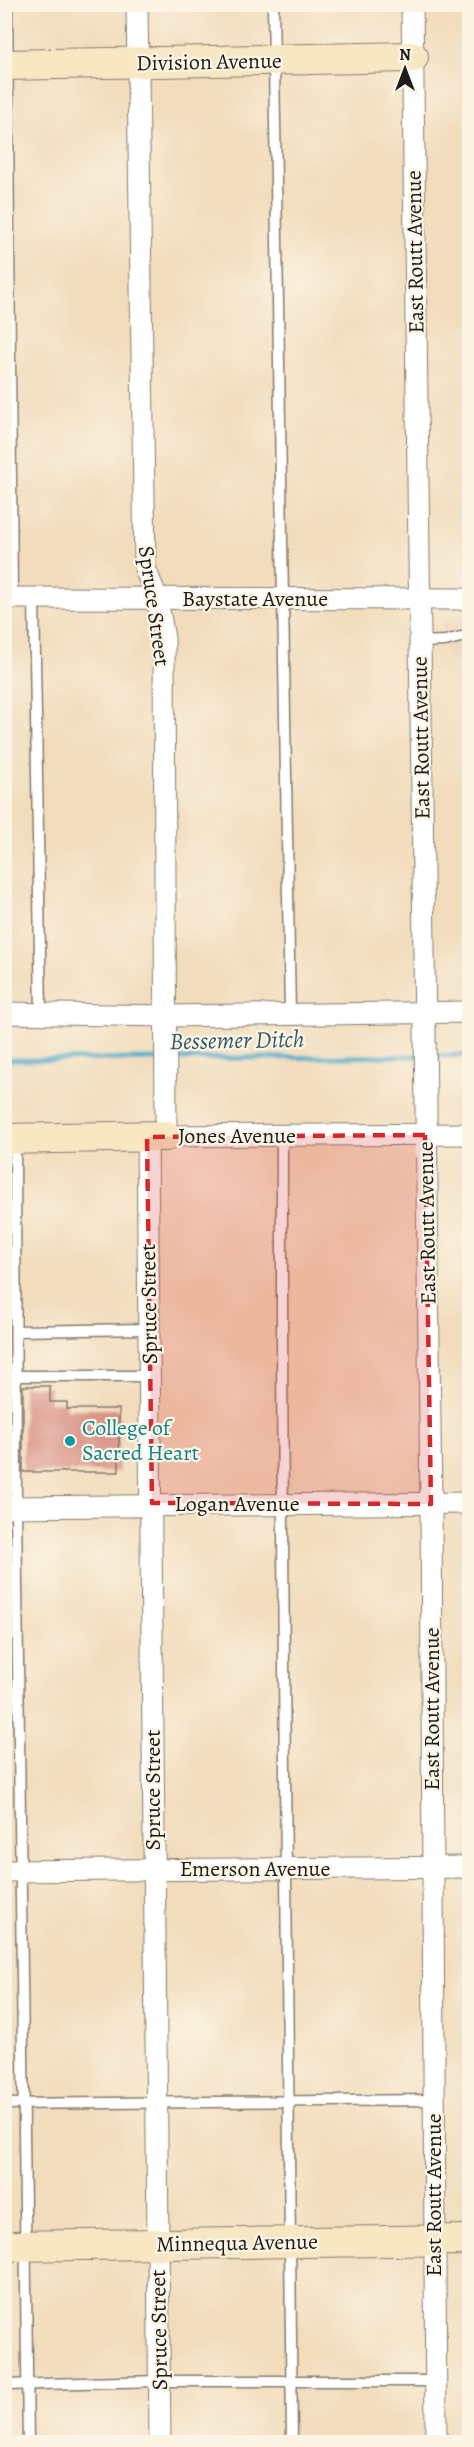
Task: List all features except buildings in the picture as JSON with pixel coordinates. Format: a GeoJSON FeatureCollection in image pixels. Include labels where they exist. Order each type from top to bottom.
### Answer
{"type":"FeatureCollection","features":[{"type":"Feature","properties":{"kind":"street","name":"Spruce Street"},"geometry":{"type":"LineString","coordinates":[[137,4],[145,568],[157,599],[164,638],[166,1068],[156,1136],[149,1329],[160,2442]]}},
{"type":"Feature","properties":{"kind":"street","name":"East Routt Avenue"},"geometry":{"type":"LineString","coordinates":[[412,4],[431,1504],[436,2442]]}},
{"type":"Feature","properties":{"kind":"street","name":"Division Avenue"},"geometry":{"type":"LineString","coordinates":[[6,64],[137,64],[413,57]]}},
{"type":"Feature","properties":{"kind":"street","name":"Baystate Avenue"},"geometry":{"type":"LineString","coordinates":[[8,598],[470,599]]}},
{"type":"Feature","properties":{"kind":"street"},"geometry":{"type":"LineString","coordinates":[[4,1013],[166,1016],[470,1012]]}},
{"type":"Feature","properties":{"kind":"street","name":"Jones Avenue"},"geometry":{"type":"LineString","coordinates":[[10,1139],[470,1134]]}},
{"type":"Feature","properties":{"kind":"street","name":"Logan Avenue"},"geometry":{"type":"LineString","coordinates":[[10,1507],[152,1503],[470,1503]]}},
{"type":"Feature","properties":{"kind":"street","name":"Emerson Avenue"},"geometry":{"type":"LineString","coordinates":[[13,1871],[470,1867]]}},
{"type":"Feature","properties":{"kind":"street","name":"Minnequa Avenue"},"geometry":{"type":"LineString","coordinates":[[14,2246],[470,2240]]}},
{"type":"Feature","properties":{"kind":"lane"},"geometry":{"type":"LineString","coordinates":[[7,4],[8,598]]}},
{"type":"Feature","properties":{"kind":"lane"},"geometry":{"type":"LineString","coordinates":[[273,4],[285,599],[290,1014]]}},
{"type":"Feature","properties":{"kind":"lane"},"geometry":{"type":"LineString","coordinates":[[34,598],[41,1014]]}},
{"type":"Feature","properties":{"kind":"lane"},"geometry":{"type":"LineString","coordinates":[[419,642],[445,641],[461,637]]}},
{"type":"Feature","properties":{"kind":"lane"},"geometry":{"type":"LineString","coordinates":[[282,1136],[281,1504],[284,1869],[292,2242],[292,2442]]}},
{"type":"Feature","properties":{"kind":"lane"},"geometry":{"type":"LineString","coordinates":[[10,1139],[16,1331],[10,1507],[13,1871],[24,2104],[14,2246],[28,2385],[28,2442]]}},
{"type":"Feature","properties":{"kind":"lane"},"geometry":{"type":"LineString","coordinates":[[16,1331],[149,1329]]}},
{"type":"Feature","properties":{"kind":"lane"},"geometry":{"type":"LineString","coordinates":[[16,1376],[150,1376]]}},
{"type":"Feature","properties":{"kind":"lane"},"geometry":{"type":"LineString","coordinates":[[4,2104],[434,2100]]}},
{"type":"Feature","properties":{"kind":"lane"},"geometry":{"type":"LineString","coordinates":[[4,2385],[159,2381],[435,2381]]}},
{"type":"Feature","properties":{"kind":"highlighted area"},"geometry":{"type":"Polygon","coordinates":[[[425,1135],[431,1504],[152,1503],[147,1137],[425,1135]]]}},
{"type":"Feature","properties":{"kind":"shaded area"},"geometry":{"type":"Polygon","coordinates":[[[458,616],[469,616],[469,660],[450,660],[443,646],[443,622],[458,616]]]}},
{"type":"Feature","properties":{"kind":"waterway","name":"Bessemer Ditch"},"geometry":{"type":"LineString","coordinates":[[429,1056],[470,1055]]}},
{"type":"Feature","properties":{"kind":"waterway","name":"Bessemer Ditch"},"geometry":{"type":"LineString","coordinates":[[171,1059],[420,1056]]}},
{"type":"Feature","properties":{"kind":"waterway","name":"Bessemer Ditch"},"geometry":{"type":"LineString","coordinates":[[4,1060],[162,1059]]}},
{"type":"Feature","properties":{"kind":"place","name":"College of Sacred Heart"},"geometry":{"type":"Point","coordinates":[70,1441]}}]}
